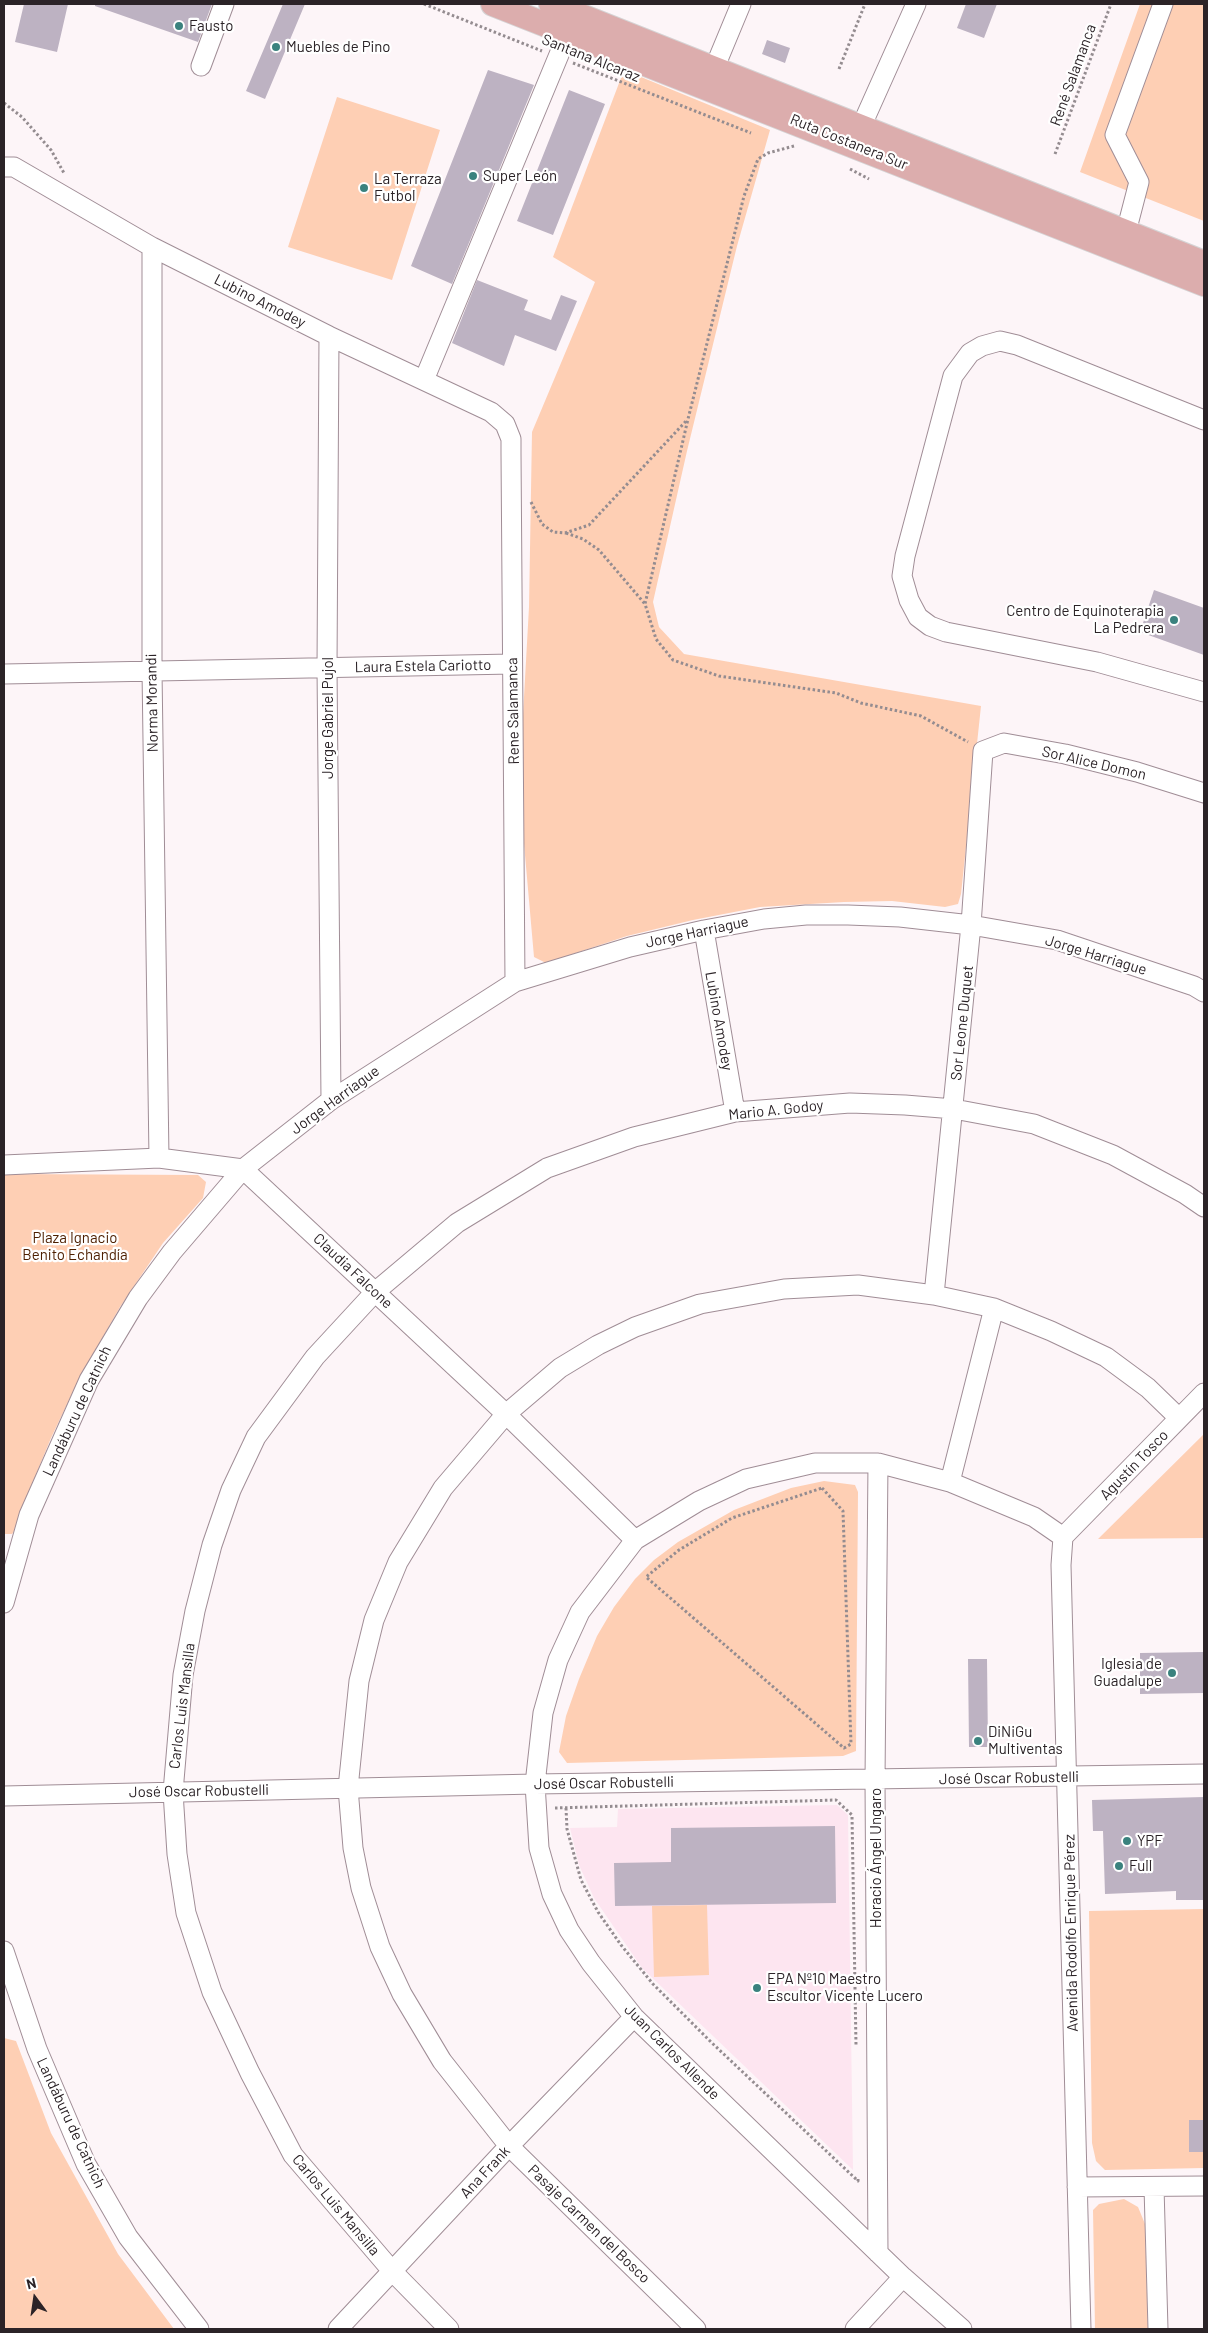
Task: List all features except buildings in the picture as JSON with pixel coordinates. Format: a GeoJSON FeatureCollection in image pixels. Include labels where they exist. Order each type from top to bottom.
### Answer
{"type":"FeatureCollection","features":[{"type":"Feature","properties":{"kind":"main road","name":"Ruta Costanera Sur"},"geometry":{"type":"LineString","coordinates":[[493,4],[1204,284]]}},
{"type":"Feature","properties":{"kind":"main road","name":"Ruta Costanera Sur"},"geometry":{"type":"LineString","coordinates":[[551,4],[1204,263]]}},
{"type":"Feature","properties":{"kind":"street"},"geometry":{"type":"LineString","coordinates":[[201,66],[224,4]]}},
{"type":"Feature","properties":{"kind":"street"},"geometry":{"type":"LineString","coordinates":[[714,69],[741,4]]}},
{"type":"Feature","properties":{"kind":"street"},"geometry":{"type":"LineString","coordinates":[[861,127],[916,4]]}},
{"type":"Feature","properties":{"kind":"street"},"geometry":{"type":"LineString","coordinates":[[1126,232],[1139,182],[1114,134],[1163,4]]}},
{"type":"Feature","properties":{"kind":"street"},"geometry":{"type":"LineString","coordinates":[[424,380],[568,33]]}},
{"type":"Feature","properties":{"kind":"street","name":"Lubino Amodey"},"geometry":{"type":"LineString","coordinates":[[4,167],[14,168],[152,247],[329,336],[491,412],[505,424],[510,439]]}},
{"type":"Feature","properties":{"kind":"street","name":"Norma Morandi"},"geometry":{"type":"LineString","coordinates":[[152,247],[152,671],[159,1158]]}},
{"type":"Feature","properties":{"kind":"street","name":"Jorge Gabriel Pujol"},"geometry":{"type":"LineString","coordinates":[[329,336],[327,667],[331,1100]]}},
{"type":"Feature","properties":{"kind":"street"},"geometry":{"type":"LineString","coordinates":[[1204,420],[1017,345],[1000,341],[982,346],[970,353],[953,376],[905,556],[902,576],[909,600],[918,617],[930,626],[946,632],[1097,662],[1204,692]]}},
{"type":"Feature","properties":{"kind":"street","name":"Rene Salamanca"},"geometry":{"type":"LineString","coordinates":[[510,439],[515,982]]}},
{"type":"Feature","properties":{"kind":"street","name":"Laura Estela Cariotto"},"geometry":{"type":"LineString","coordinates":[[4,674],[512,664]]}},
{"type":"Feature","properties":{"kind":"street","name":"Sor Alice Domon"},"geometry":{"type":"LineString","coordinates":[[983,751],[1004,743],[1065,754],[1204,792]]}},
{"type":"Feature","properties":{"kind":"street","name":"Sor Leone Duquet"},"geometry":{"type":"LineString","coordinates":[[934,1295],[971,925],[983,751]]}},
{"type":"Feature","properties":{"kind":"street","name":"Jorge Harriague"},"geometry":{"type":"LineString","coordinates":[[243,1169],[331,1100],[515,982],[630,947],[704,930],[764,919],[806,915],[900,917],[971,925],[1057,940],[1185,983],[1204,992]]}},
{"type":"Feature","properties":{"kind":"street","name":"Lubino Amodey"},"geometry":{"type":"LineString","coordinates":[[704,930],[735,1112]]}},
{"type":"Feature","properties":{"kind":"street","name":"Mario A. Godoy"},"geometry":{"type":"LineString","coordinates":[[375,1292],[457,1223],[547,1168],[634,1137],[735,1112],[850,1104],[954,1109],[1043,1127],[1113,1155],[1185,1194],[1204,1207]]}},
{"type":"Feature","properties":{"kind":"street"},"geometry":{"type":"LineString","coordinates":[[4,1165],[159,1158],[243,1169]]}},
{"type":"Feature","properties":{"kind":"street","name":"Claudia Falcone"},"geometry":{"type":"LineString","coordinates":[[243,1169],[506,1414],[636,1540]]}},
{"type":"Feature","properties":{"kind":"street","name":"Landáburu de Catnich"},"geometry":{"type":"LineString","coordinates":[[4,1602],[29,1515],[89,1380],[138,1298],[172,1252],[243,1169]]}},
{"type":"Feature","properties":{"kind":"street","name":"Pasaje Carmen del Bosco"},"geometry":{"type":"LineString","coordinates":[[696,2329],[509,2146],[442,2061],[402,1994],[380,1947],[361,1888],[353,1848],[348,1788],[359,1682],[374,1620],[398,1562],[443,1488],[506,1414],[560,1368],[598,1345],[635,1328],[700,1304],[784,1289],[858,1285],[934,1295],[994,1308],[1051,1331],[1106,1357],[1148,1388],[1179,1418]]}},
{"type":"Feature","properties":{"kind":"street","name":"Carlos Luis Mansilla"},"geometry":{"type":"LineString","coordinates":[[375,1292],[315,1357],[256,1437],[231,1490],[212,1545],[195,1611],[183,1675],[173,1792],[177,1854],[186,1912],[212,1992],[250,2073],[293,2154],[393,2272],[449,2329]]}},
{"type":"Feature","properties":{"kind":"street"},"geometry":{"type":"LineString","coordinates":[[950,1482],[994,1308]]}},
{"type":"Feature","properties":{"kind":"street","name":"Agustín Tosco"},"geometry":{"type":"LineString","coordinates":[[1063,1537],[1204,1393]]}},
{"type":"Feature","properties":{"kind":"street"},"geometry":{"type":"LineString","coordinates":[[636,1540],[699,1501],[746,1479],[815,1463],[878,1463],[950,1482],[1034,1516],[1063,1537]]}},
{"type":"Feature","properties":{"kind":"street","name":"Horacio Ángel Ungaro"},"geometry":{"type":"LineString","coordinates":[[878,1463],[876,1780],[878,2253]]}},
{"type":"Feature","properties":{"kind":"street","name":"Avenida Rodolfo Enrique Pérez"},"geometry":{"type":"LineString","coordinates":[[1063,1537],[1061,1565],[1081,2329]]}},
{"type":"Feature","properties":{"kind":"street","name":"Juan Carlos Allende"},"geometry":{"type":"LineString","coordinates":[[636,1540],[580,1612],[558,1660],[542,1713],[535,1784],[539,1848],[552,1894],[569,1930],[582,1950],[634,2017],[903,2277],[962,2329]]}},
{"type":"Feature","properties":{"kind":"street","name":"José Oscar Robustelli"},"geometry":{"type":"LineString","coordinates":[[4,1796],[535,1784],[1204,1774]]}},
{"type":"Feature","properties":{"kind":"street","name":"Landáburu de Catnich"},"geometry":{"type":"LineString","coordinates":[[4,1951],[37,2049],[86,2164],[128,2237],[199,2329]]}},
{"type":"Feature","properties":{"kind":"street","name":"Ana Frank"},"geometry":{"type":"LineString","coordinates":[[338,2329],[509,2146],[634,2017]]}},
{"type":"Feature","properties":{"kind":"street"},"geometry":{"type":"LineString","coordinates":[[1077,2187],[1204,2186]]}},
{"type":"Feature","properties":{"kind":"street"},"geometry":{"type":"LineString","coordinates":[[1154,2187],[1158,2329]]}},
{"type":"Feature","properties":{"kind":"street"},"geometry":{"type":"LineString","coordinates":[[855,2329],[903,2277]]}},
{"type":"Feature","properties":{"kind":"path","name":"Santana Alcaraz"},"geometry":{"type":"LineString","coordinates":[[424,4],[551,54]]}},
{"type":"Feature","properties":{"kind":"path"},"geometry":{"type":"LineString","coordinates":[[839,69],[865,4]]}},
{"type":"Feature","properties":{"kind":"path","name":"René Salamanca"},"geometry":{"type":"LineString","coordinates":[[1055,154],[1111,4]]}},
{"type":"Feature","properties":{"kind":"path","name":"Santana Alcaraz"},"geometry":{"type":"LineString","coordinates":[[569,61],[751,133]]}},
{"type":"Feature","properties":{"kind":"path"},"geometry":{"type":"LineString","coordinates":[[4,103],[22,117],[51,150],[64,174]]}},
{"type":"Feature","properties":{"kind":"path"},"geometry":{"type":"LineString","coordinates":[[645,604],[688,419],[744,196],[758,159],[768,153],[794,146],[803,149]]}},
{"type":"Feature","properties":{"kind":"path"},"geometry":{"type":"LineString","coordinates":[[847,168],[869,179]]}},
{"type":"Feature","properties":{"kind":"path"},"geometry":{"type":"LineString","coordinates":[[565,533],[589,525],[688,419]]}},
{"type":"Feature","properties":{"kind":"path"},"geometry":{"type":"LineString","coordinates":[[529,497],[542,524],[553,532],[565,533],[583,539],[599,550],[645,604],[656,639],[673,660],[719,676],[836,693],[861,703],[921,716],[983,751]]}},
{"type":"Feature","properties":{"kind":"path"},"geometry":{"type":"LineString","coordinates":[[822,1488],[843,1511],[851,1744],[844,1748],[646,1577],[679,1550],[732,1518],[822,1488]]}},
{"type":"Feature","properties":{"kind":"path"},"geometry":{"type":"LineString","coordinates":[[537,1809],[836,1800],[852,1815],[856,2052]]}},
{"type":"Feature","properties":{"kind":"path"},"geometry":{"type":"LineString","coordinates":[[566,1808],[567,1829],[581,1880],[598,1912],[621,1945],[653,1984],[692,2024],[858,2181],[858,2171]]}},
{"type":"Feature","properties":{"kind":"shaded area","name":"EPA Nº10 Maestro Escultor Vicente Lucero"},"geometry":{"type":"Polygon","coordinates":[[[837,1805],[848,1815],[853,2170],[642,1968],[594,1898],[579,1865],[570,1828],[617,1827],[618,1809],[837,1805]]]}},
{"type":"Feature","properties":{"kind":"green space"},"geometry":{"type":"Polygon","coordinates":[[[1140,4],[1204,4],[1204,221],[1080,172],[1140,4]]]}},
{"type":"Feature","properties":{"kind":"green space"},"geometry":{"type":"Polygon","coordinates":[[[624,70],[770,130],[737,246],[687,451],[653,602],[659,627],[684,654],[981,706],[961,894],[958,904],[945,907],[892,901],[760,907],[693,920],[627,936],[546,963],[534,957],[519,787],[529,607],[532,432],[595,282],[553,257],[624,70]]]}},
{"type":"Feature","properties":{"kind":"green space","name":"La Terraza Futbol"},"geometry":{"type":"Polygon","coordinates":[[[337,97],[440,130],[392,280],[288,247],[337,97]]]}},
{"type":"Feature","properties":{"kind":"green space","name":"Plaza Ignacio Benito Echandía"},"geometry":{"type":"Polygon","coordinates":[[[6,1174],[198,1175],[206,1182],[203,1198],[163,1243],[120,1307],[80,1377],[51,1438],[30,1489],[19,1524],[12,1534],[4,1534],[4,1176],[6,1174]]]}},
{"type":"Feature","properties":{"kind":"green space"},"geometry":{"type":"Polygon","coordinates":[[[1204,1434],[1204,1538],[1098,1539],[1204,1434]]]}},
{"type":"Feature","properties":{"kind":"green space"},"geometry":{"type":"Polygon","coordinates":[[[824,1481],[855,1485],[858,1492],[856,1751],[843,1756],[567,1763],[559,1752],[566,1716],[579,1679],[597,1636],[614,1607],[635,1579],[654,1560],[678,1542],[734,1510],[791,1488],[824,1481]]]}},
{"type":"Feature","properties":{"kind":"green space"},"geometry":{"type":"Polygon","coordinates":[[[707,1905],[709,1975],[654,1977],[652,1906],[707,1905]]]}},
{"type":"Feature","properties":{"kind":"green space"},"geometry":{"type":"Polygon","coordinates":[[[1204,1909],[1204,2168],[1105,2170],[1096,2161],[1092,2143],[1089,1911],[1204,1909]]]}},
{"type":"Feature","properties":{"kind":"green space"},"geometry":{"type":"Polygon","coordinates":[[[4,2038],[16,2041],[51,2133],[118,2254],[174,2329],[4,2329],[4,2038]]]}},
{"type":"Feature","properties":{"kind":"green space"},"geometry":{"type":"Polygon","coordinates":[[[1124,2199],[1138,2207],[1145,2224],[1148,2329],[1095,2329],[1093,2210],[1099,2204],[1124,2199]]]}},
{"type":"Feature","properties":{"kind":"place","name":"Fausto"},"geometry":{"type":"Point","coordinates":[179,26]}},
{"type":"Feature","properties":{"kind":"place","name":"Muebles de Pino"},"geometry":{"type":"Point","coordinates":[276,47]}},
{"type":"Feature","properties":{"kind":"place","name":"Super León"},"geometry":{"type":"Point","coordinates":[473,176]}},
{"type":"Feature","properties":{"kind":"place","name":"La Terraza Futbol"},"geometry":{"type":"Point","coordinates":[364,188]}},
{"type":"Feature","properties":{"kind":"place","name":"Centro de Equinoterapia La Pedrera"},"geometry":{"type":"Point","coordinates":[1174,620]}},
{"type":"Feature","properties":{"kind":"place","name":"Iglesia de Guadalupe"},"geometry":{"type":"Point","coordinates":[1172,1673]}},
{"type":"Feature","properties":{"kind":"place","name":"DiNiGu Multiventas"},"geometry":{"type":"Point","coordinates":[978,1741]}},
{"type":"Feature","properties":{"kind":"place","name":"YPF"},"geometry":{"type":"Point","coordinates":[1127,1841]}},
{"type":"Feature","properties":{"kind":"place","name":"Full"},"geometry":{"type":"Point","coordinates":[1119,1866]}},
{"type":"Feature","properties":{"kind":"place","name":"EPA Nº10 Maestro Escultor Vicente Lucero"},"geometry":{"type":"Point","coordinates":[757,1988]}}]}
